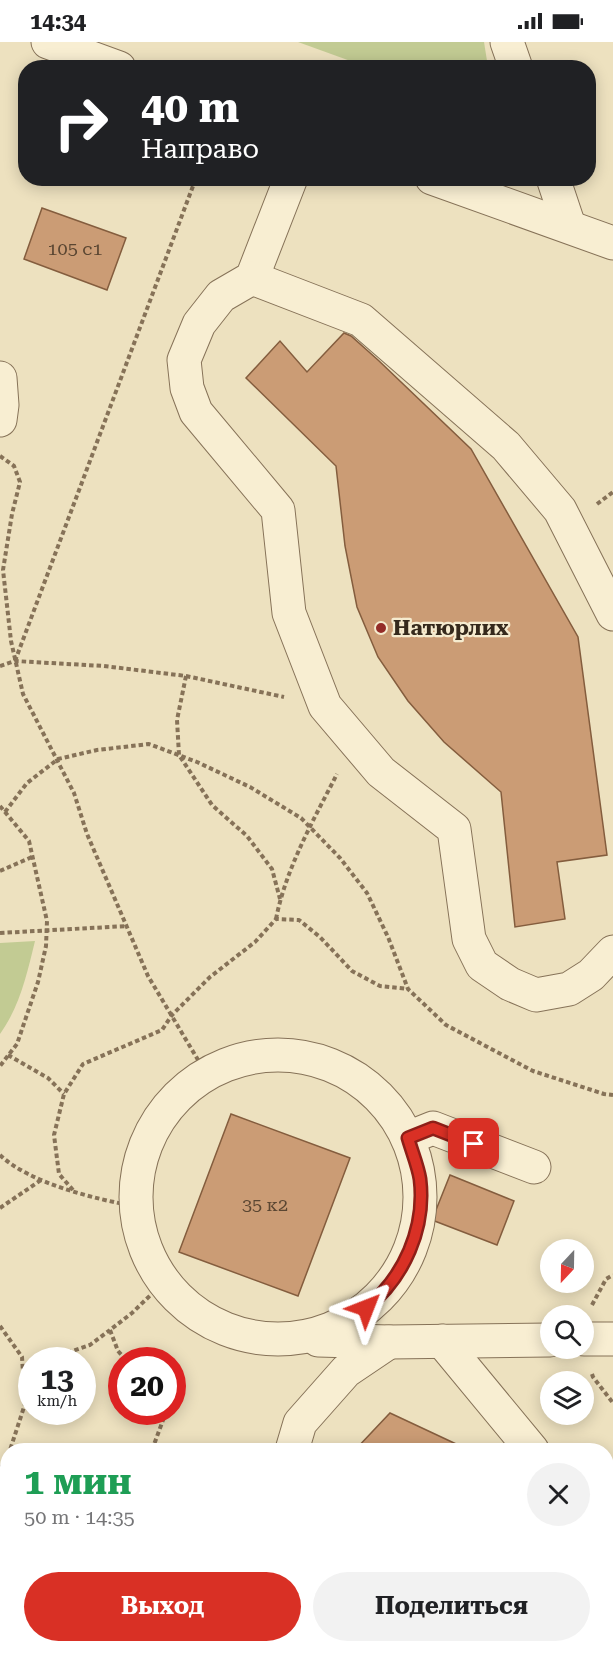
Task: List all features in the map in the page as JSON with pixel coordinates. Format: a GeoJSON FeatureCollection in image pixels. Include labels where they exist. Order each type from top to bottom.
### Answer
{"type":"FeatureCollection","features":[{"type":"Feature","properties":{"kind":"street"},"geometry":{"type":"LineString","coordinates":[[48,42],[97,60]]}},
{"type":"Feature","properties":{"kind":"street"},"geometry":{"type":"LineString","coordinates":[[507,42],[513,60]]}},
{"type":"Feature","properties":{"kind":"street"},"geometry":{"type":"LineString","coordinates":[[288,186],[252,278],[222,296],[199,324],[184,360],[188,388],[196,412],[278,510],[289,613],[326,706],[381,772],[454,829],[469,939],[482,964],[510,984],[536,995],[569,988],[591,975],[613,952]]}},
{"type":"Feature","properties":{"kind":"street"},"geometry":{"type":"LineString","coordinates":[[455,186],[613,243]]}},
{"type":"Feature","properties":{"kind":"street"},"geometry":{"type":"LineString","coordinates":[[556,186],[569,226]]}},
{"type":"Feature","properties":{"kind":"street"},"geometry":{"type":"LineString","coordinates":[[252,278],[361,320],[507,446],[560,510],[613,614]]}},
{"type":"Feature","properties":{"kind":"street"},"geometry":{"type":"LineString","coordinates":[[0,378],[0,420]]}},
{"type":"Feature","properties":{"kind":"street"},"geometry":{"type":"LineString","coordinates":[[297,1339],[351,1321],[382,1296],[410,1252],[420,1216],[420,1179],[408,1138],[388,1106],[348,1073],[308,1057],[260,1055],[230,1060],[182,1090],[161,1113],[140,1155],[134,1206],[146,1254],[163,1283],[200,1317],[241,1335],[297,1339],[389,1342],[540,1340]]}},
{"type":"Feature","properties":{"kind":"street"},"geometry":{"type":"LineString","coordinates":[[408,1138],[433,1128],[534,1167]]}},
{"type":"Feature","properties":{"kind":"street"},"geometry":{"type":"LineString","coordinates":[[594,1339],[613,1339]]}},
{"type":"Feature","properties":{"kind":"street"},"geometry":{"type":"LineString","coordinates":[[442,1341],[526,1443]]}},
{"type":"Feature","properties":{"kind":"street"},"geometry":{"type":"LineString","coordinates":[[294,1443],[300,1423],[346,1371],[389,1342]]}},
{"type":"Feature","properties":{"kind":"path"},"geometry":{"type":"LineString","coordinates":[[15,661],[193,186]]}},
{"type":"Feature","properties":{"kind":"path"},"geometry":{"type":"LineString","coordinates":[[0,456],[14,466],[20,482],[3,570],[11,641],[23,694],[75,793],[87,834],[148,976],[207,1075]]}},
{"type":"Feature","properties":{"kind":"path"},"geometry":{"type":"LineString","coordinates":[[0,666],[15,661],[104,666],[186,676],[326,706]]}},
{"type":"Feature","properties":{"kind":"path"},"geometry":{"type":"LineString","coordinates":[[186,676],[177,720],[179,755],[212,805],[247,836],[272,869],[280,899]]}},
{"type":"Feature","properties":{"kind":"path"},"geometry":{"type":"LineString","coordinates":[[73,1190],[59,1174],[54,1135],[63,1094],[83,1064],[162,1030],[171,1015],[210,977],[255,942],[276,919],[280,899],[310,827],[355,740]]}},
{"type":"Feature","properties":{"kind":"path"},"geometry":{"type":"LineString","coordinates":[[5,812],[27,783],[58,759],[98,750],[149,744],[179,755],[250,788],[301,818],[340,858],[367,893],[388,937],[408,989],[446,1025],[533,1071],[613,1095]]}},
{"type":"Feature","properties":{"kind":"path"},"geometry":{"type":"LineString","coordinates":[[0,806],[29,842],[47,921],[46,946],[38,982],[17,1044],[0,1066]]}},
{"type":"Feature","properties":{"kind":"path"},"geometry":{"type":"LineString","coordinates":[[0,870],[32,857]]}},
{"type":"Feature","properties":{"kind":"path"},"geometry":{"type":"LineString","coordinates":[[276,919],[299,920],[320,937],[352,971],[381,986],[408,989]]}},
{"type":"Feature","properties":{"kind":"path"},"geometry":{"type":"LineString","coordinates":[[0,933],[127,926]]}},
{"type":"Feature","properties":{"kind":"path"},"geometry":{"type":"LineString","coordinates":[[8,1055],[48,1078],[63,1094]]}},
{"type":"Feature","properties":{"kind":"path"},"geometry":{"type":"LineString","coordinates":[[0,1155],[26,1174],[97,1199],[134,1206]]}},
{"type":"Feature","properties":{"kind":"path"},"geometry":{"type":"LineString","coordinates":[[0,1208],[42,1180]]}},
{"type":"Feature","properties":{"kind":"path"},"geometry":{"type":"LineString","coordinates":[[84,1347],[132,1313],[163,1283]]}},
{"type":"Feature","properties":{"kind":"path"},"geometry":{"type":"LineString","coordinates":[[0,1326],[18,1351]]}},
{"type":"Feature","properties":{"kind":"path"},"geometry":{"type":"LineString","coordinates":[[110,1330],[116,1347]]}},
{"type":"Feature","properties":{"kind":"path"},"geometry":{"type":"LineString","coordinates":[[12,1443],[18,1425]]}},
{"type":"Feature","properties":{"kind":"path"},"geometry":{"type":"LineString","coordinates":[[155,1443],[161,1425]]}},
{"type":"Feature","properties":{"kind":"green space"},"geometry":{"type":"Polygon","coordinates":[[[298,42],[484,42],[487,60],[348,60],[298,42]]]}},
{"type":"Feature","properties":{"kind":"green space"},"geometry":{"type":"Polygon","coordinates":[[[35,941],[18,1001],[0,1034],[0,943],[35,941]]]}},
{"type":"Feature","properties":{"kind":"building"},"geometry":{"type":"Polygon","coordinates":[[[42,208],[126,238],[107,290],[24,259],[42,208]]]}},
{"type":"Feature","properties":{"kind":"building"},"geometry":{"type":"Polygon","coordinates":[[[344,333],[351,336],[378,360],[471,449],[578,637],[607,855],[557,862],[565,919],[515,927],[501,792],[444,742],[408,701],[378,657],[357,607],[345,546],[336,466],[246,378],[280,341],[307,372],[344,333]]]}},
{"type":"Feature","properties":{"kind":"building"},"geometry":{"type":"Polygon","coordinates":[[[231,1114],[350,1158],[298,1296],[179,1252],[231,1114]]]}},
{"type":"Feature","properties":{"kind":"building"},"geometry":{"type":"Polygon","coordinates":[[[450,1175],[514,1201],[497,1245],[432,1220],[450,1175]]]}},
{"type":"Feature","properties":{"kind":"building"},"geometry":{"type":"Polygon","coordinates":[[[390,1413],[454,1443],[362,1443],[390,1413]]]}},
{"type":"Feature","properties":{"kind":"place","name":"Натюрлих"},"geometry":{"type":"Point","coordinates":[381,628]}},
{"type":"Feature","properties":{"kind":"route"},"geometry":{"type":"LineString","coordinates":[[366,1308],[382,1296],[410,1252],[420,1216],[420,1179],[408,1138],[433,1128],[474,1144]]}}]}
